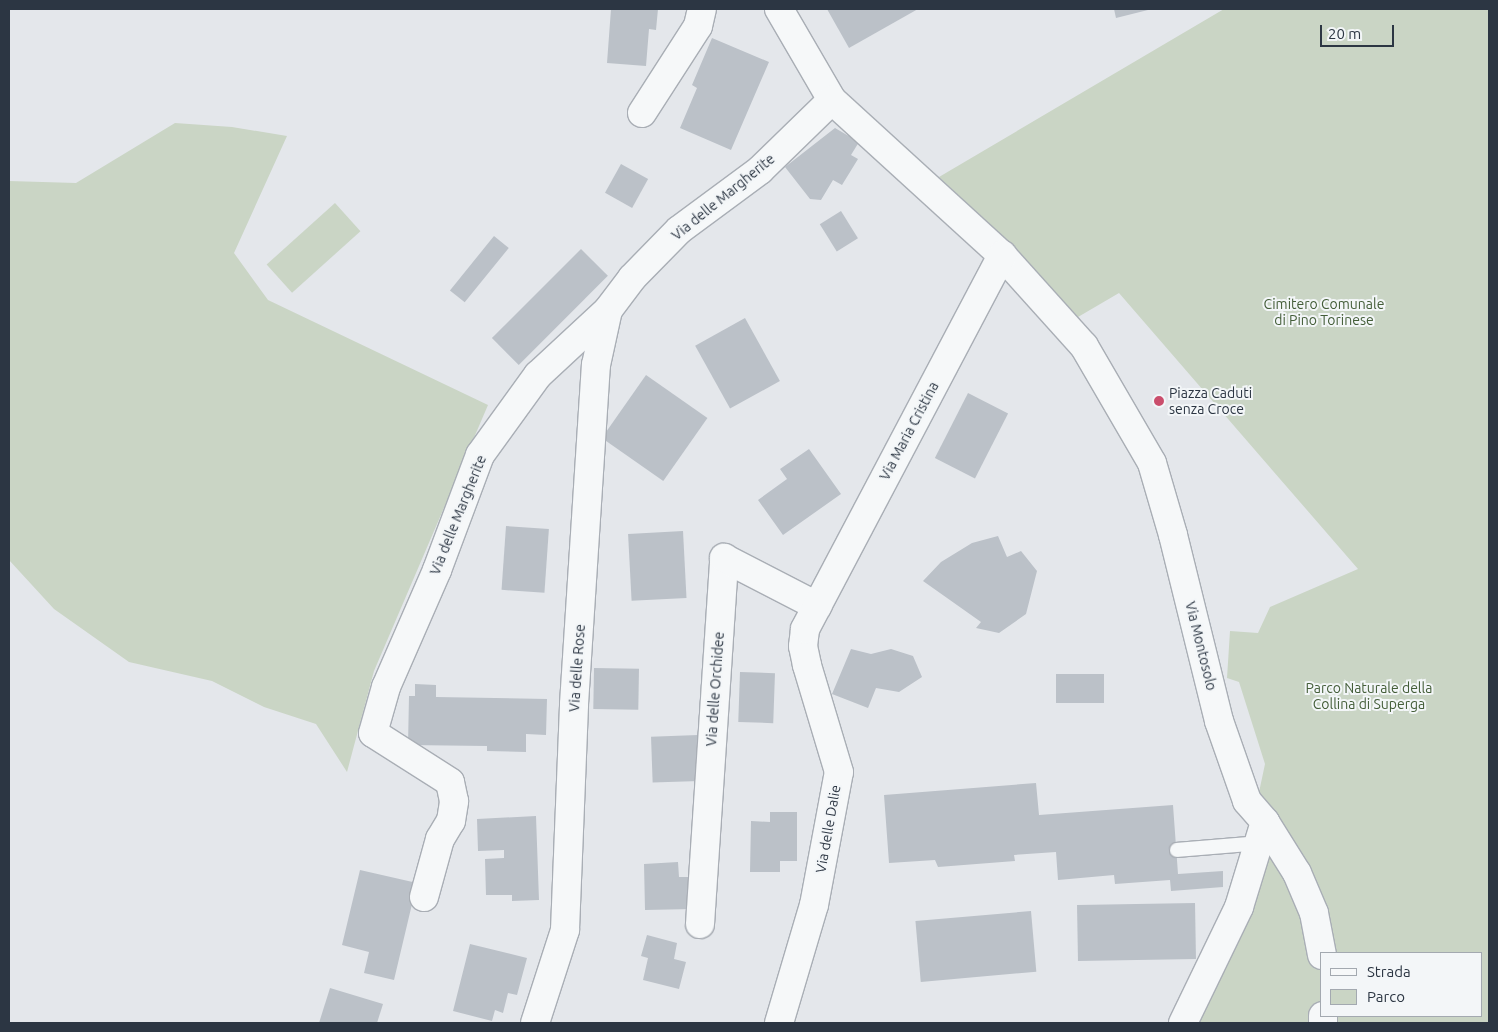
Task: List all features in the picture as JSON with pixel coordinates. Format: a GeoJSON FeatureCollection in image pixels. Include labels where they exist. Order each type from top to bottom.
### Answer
{"type":"FeatureCollection","features":[{"type":"Feature","properties":{"kind":"street"},"geometry":{"type":"LineString","coordinates":[[642,113],[698,26],[702,9]]}},
{"type":"Feature","properties":{"kind":"street"},"geometry":{"type":"LineString","coordinates":[[779,9],[832,100],[1002,255]]}},
{"type":"Feature","properties":{"kind":"street","name":"Via delle Margherite"},"geometry":{"type":"LineString","coordinates":[[424,897],[440,838],[451,820],[454,801],[450,782],[373,733],[386,687],[437,570],[480,455],[538,375],[608,310],[632,278],[679,230],[760,170],[832,100]]}},
{"type":"Feature","properties":{"kind":"street","name":"Via Montosolo"},"geometry":{"type":"LineString","coordinates":[[1002,255],[1084,346],[1152,463],[1173,535],[1219,721],[1247,801],[1262,832],[1297,873],[1314,913],[1321,952]]}},
{"type":"Feature","properties":{"kind":"street","name":"Via Maria Cristina"},"geometry":{"type":"LineString","coordinates":[[816,606],[1002,255]]}},
{"type":"Feature","properties":{"kind":"street","name":"Via delle Rose"},"geometry":{"type":"LineString","coordinates":[[535,1023],[565,930],[574,704],[596,365],[608,310]]}},
{"type":"Feature","properties":{"kind":"street","name":"Via delle Orchidee"},"geometry":{"type":"LineString","coordinates":[[700,924],[724,558],[816,606]]}},
{"type":"Feature","properties":{"kind":"street","name":"Via delle Dalie"},"geometry":{"type":"LineString","coordinates":[[779,1023],[814,905],[839,772],[803,646],[805,629],[816,606]]}},
{"type":"Feature","properties":{"kind":"street"},"geometry":{"type":"LineString","coordinates":[[1183,1023],[1239,907],[1262,832]]}},
{"type":"Feature","properties":{"kind":"lane"},"geometry":{"type":"LineString","coordinates":[[1176,850],[1262,832]]}},
{"type":"Feature","properties":{"kind":"green space"},"geometry":{"type":"Polygon","coordinates":[[[1224,9],[1489,9],[1489,1023],[1183,1023],[1231,924],[1265,764],[1239,682],[1227,678],[1230,631],[1258,633],[1270,607],[1358,569],[1119,293],[1078,317],[1011,245],[939,177],[1224,9]]]}},
{"type":"Feature","properties":{"kind":"green space"},"geometry":{"type":"Polygon","coordinates":[[[175,123],[232,127],[287,136],[234,253],[268,300],[488,405],[374,671],[347,772],[316,724],[264,707],[212,681],[129,662],[54,609],[9,560],[9,181],[76,183],[175,123]]]}},
{"type":"Feature","properties":{"kind":"green space"},"geometry":{"type":"Polygon","coordinates":[[[335,203],[360,231],[292,293],[267,265],[335,203]]]}},
{"type":"Feature","properties":{"kind":"building"},"geometry":{"type":"Polygon","coordinates":[[[611,9],[658,9],[656,30],[649,29],[646,66],[607,63],[611,9]]]}},
{"type":"Feature","properties":{"kind":"building"},"geometry":{"type":"Polygon","coordinates":[[[827,9],[918,9],[849,48],[827,9]]]}},
{"type":"Feature","properties":{"kind":"building"},"geometry":{"type":"Polygon","coordinates":[[[1114,9],[1152,9],[1116,18],[1114,9]]]}},
{"type":"Feature","properties":{"kind":"building"},"geometry":{"type":"Polygon","coordinates":[[[712,38],[769,62],[731,150],[680,128],[697,88],[692,85],[712,38]]]}},
{"type":"Feature","properties":{"kind":"building"},"geometry":{"type":"Polygon","coordinates":[[[835,128],[859,142],[851,155],[858,159],[842,185],[833,180],[821,200],[810,199],[785,167],[835,128]]]}},
{"type":"Feature","properties":{"kind":"building"},"geometry":{"type":"Polygon","coordinates":[[[621,164],[648,179],[632,208],[605,193],[621,164]]]}},
{"type":"Feature","properties":{"kind":"building"},"geometry":{"type":"Polygon","coordinates":[[[841,211],[858,238],[837,251],[820,224],[841,211]]]}},
{"type":"Feature","properties":{"kind":"building"},"geometry":{"type":"Polygon","coordinates":[[[494,236],[509,248],[465,302],[450,290],[494,236]]]}},
{"type":"Feature","properties":{"kind":"building"},"geometry":{"type":"Polygon","coordinates":[[[581,249],[608,276],[519,365],[492,338],[581,249]]]}},
{"type":"Feature","properties":{"kind":"building"},"geometry":{"type":"Polygon","coordinates":[[[745,318],[780,381],[730,409],[695,346],[745,318]]]}},
{"type":"Feature","properties":{"kind":"building"},"geometry":{"type":"Polygon","coordinates":[[[646,375],[707,418],[663,481],[602,438],[646,375]]]}},
{"type":"Feature","properties":{"kind":"building"},"geometry":{"type":"Polygon","coordinates":[[[968,393],[1008,413],[975,478],[935,458],[968,393]]]}},
{"type":"Feature","properties":{"kind":"building"},"geometry":{"type":"Polygon","coordinates":[[[809,449],[841,494],[783,535],[758,500],[787,479],[780,469],[809,449]]]}},
{"type":"Feature","properties":{"kind":"building"},"geometry":{"type":"Polygon","coordinates":[[[506,526],[549,529],[544,593],[502,590],[506,526]]]}},
{"type":"Feature","properties":{"kind":"building"},"geometry":{"type":"Polygon","coordinates":[[[683,531],[687,598],[632,601],[628,534],[683,531]]]}},
{"type":"Feature","properties":{"kind":"building"},"geometry":{"type":"Polygon","coordinates":[[[998,536],[1007,557],[1021,551],[1037,571],[1026,614],[999,633],[976,628],[981,622],[923,581],[941,562],[972,543],[998,536]]]}},
{"type":"Feature","properties":{"kind":"building"},"geometry":{"type":"Polygon","coordinates":[[[851,649],[871,654],[891,649],[913,656],[922,677],[899,692],[876,688],[868,708],[832,694],[851,649]]]}},
{"type":"Feature","properties":{"kind":"building"},"geometry":{"type":"Polygon","coordinates":[[[594,668],[639,669],[638,710],[593,709],[594,668]]]}},
{"type":"Feature","properties":{"kind":"building"},"geometry":{"type":"Polygon","coordinates":[[[740,672],[775,673],[773,723],[738,722],[740,672]]]}},
{"type":"Feature","properties":{"kind":"building"},"geometry":{"type":"Polygon","coordinates":[[[1056,674],[1104,674],[1104,703],[1056,703],[1056,674]]]}},
{"type":"Feature","properties":{"kind":"building"},"geometry":{"type":"Polygon","coordinates":[[[415,684],[436,685],[436,697],[547,699],[546,735],[526,734],[526,752],[487,751],[487,746],[408,745],[409,696],[415,696],[415,684]]]}},
{"type":"Feature","properties":{"kind":"building"},"geometry":{"type":"Polygon","coordinates":[[[698,735],[700,781],[653,783],[651,737],[698,735]]]}},
{"type":"Feature","properties":{"kind":"building"},"geometry":{"type":"Polygon","coordinates":[[[1036,783],[1039,815],[1173,805],[1178,874],[1223,871],[1223,887],[1171,891],[1170,880],[1115,884],[1114,875],[1058,880],[1056,852],[1014,855],[1015,861],[938,867],[935,860],[889,863],[884,795],[1036,783]]]}},
{"type":"Feature","properties":{"kind":"building"},"geometry":{"type":"Polygon","coordinates":[[[770,812],[797,812],[797,861],[780,861],[780,872],[750,872],[751,821],[770,822],[770,812]]]}},
{"type":"Feature","properties":{"kind":"building"},"geometry":{"type":"Polygon","coordinates":[[[536,816],[539,900],[512,901],[512,895],[486,895],[485,859],[504,858],[504,850],[478,851],[477,819],[536,816]]]}},
{"type":"Feature","properties":{"kind":"building"},"geometry":{"type":"Polygon","coordinates":[[[678,862],[679,877],[692,877],[693,909],[645,910],[644,864],[678,862]]]}},
{"type":"Feature","properties":{"kind":"building"},"geometry":{"type":"Polygon","coordinates":[[[360,870],[417,883],[394,980],[364,973],[369,952],[342,945],[360,870]]]}},
{"type":"Feature","properties":{"kind":"building"},"geometry":{"type":"Polygon","coordinates":[[[1195,903],[1196,959],[1078,961],[1077,905],[1195,903]]]}},
{"type":"Feature","properties":{"kind":"building"},"geometry":{"type":"Polygon","coordinates":[[[1031,911],[1036,972],[921,982],[915,921],[1031,911]]]}},
{"type":"Feature","properties":{"kind":"building"},"geometry":{"type":"Polygon","coordinates":[[[647,935],[677,943],[674,959],[686,962],[679,989],[643,980],[648,958],[641,956],[647,935]]]}},
{"type":"Feature","properties":{"kind":"building"},"geometry":{"type":"Polygon","coordinates":[[[470,944],[527,958],[517,995],[508,993],[503,1013],[495,1010],[492,1021],[453,1011],[470,944]]]}},
{"type":"Feature","properties":{"kind":"building"},"geometry":{"type":"Polygon","coordinates":[[[330,988],[383,1004],[377,1023],[319,1023],[330,988]]]}},
{"type":"Feature","properties":{"kind":"place","name":"Piazza Caduti senza Croce"},"geometry":{"type":"Point","coordinates":[1159,401]}},
{"type":"Feature","properties":{"kind":"park label","name":"Cimitero Comunale di Pino Torinese"},"geometry":{"type":"Point","coordinates":[1324,312]}},
{"type":"Feature","properties":{"kind":"park label","name":"Parco Naturale della Collina di Superga"},"geometry":{"type":"Point","coordinates":[1369,696]}}]}
